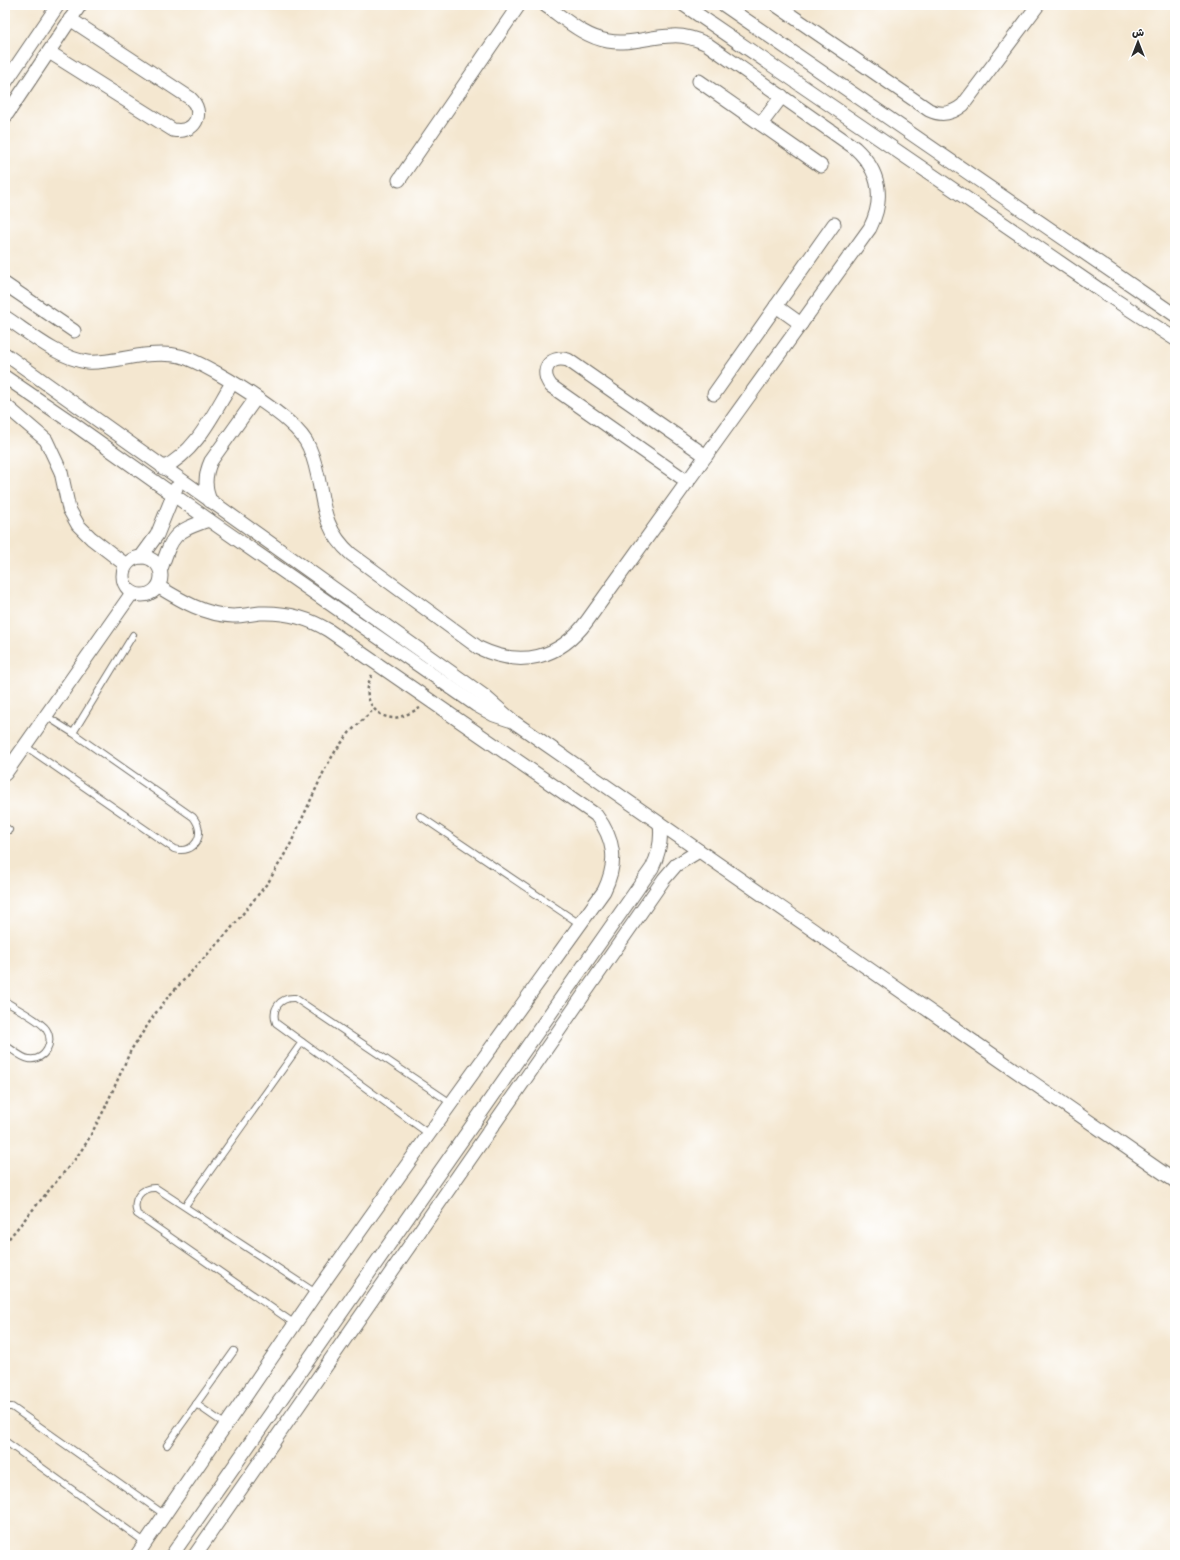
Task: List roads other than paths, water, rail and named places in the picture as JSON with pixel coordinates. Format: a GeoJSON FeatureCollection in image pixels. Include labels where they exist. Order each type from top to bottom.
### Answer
{"type":"FeatureCollection","features":[{"type":"Feature","properties":{"kind":"street"},"geometry":{"type":"LineString","coordinates":[[5,83],[58,5]]}},
{"type":"Feature","properties":{"kind":"street"},"geometry":{"type":"LineString","coordinates":[[5,117],[80,5]]}},
{"type":"Feature","properties":{"kind":"street"},"geometry":{"type":"LineString","coordinates":[[399,180],[519,5]]}},
{"type":"Feature","properties":{"kind":"street"},"geometry":{"type":"LineString","coordinates":[[5,317],[54,350],[77,360],[93,362],[145,355],[168,354],[191,361],[232,383],[256,398],[290,423],[302,435],[309,447],[316,466],[322,506],[328,523],[333,533],[346,549],[479,648],[491,654],[504,657],[525,658],[545,654],[558,649],[579,632],[870,228],[877,210],[878,190],[873,171],[862,155],[718,50],[696,39],[672,36],[630,42],[608,41],[588,34],[545,5]]}},
{"type":"Feature","properties":{"kind":"street"},"geometry":{"type":"LineString","coordinates":[[684,5],[1103,292],[1175,338]]}},
{"type":"Feature","properties":{"kind":"street"},"geometry":{"type":"LineString","coordinates":[[724,5],[1175,315]]}},
{"type":"Feature","properties":{"kind":"street"},"geometry":{"type":"LineString","coordinates":[[776,5],[929,110],[941,114],[953,112],[963,105],[1038,5]]}},
{"type":"Feature","properties":{"kind":"street"},"geometry":{"type":"LineString","coordinates":[[49,52],[173,130],[186,130],[196,121],[198,108],[195,102],[70,19]]}},
{"type":"Feature","properties":{"kind":"street"},"geometry":{"type":"LineString","coordinates":[[700,81],[820,166]]}},
{"type":"Feature","properties":{"kind":"street"},"geometry":{"type":"LineString","coordinates":[[761,124],[782,96]]}},
{"type":"Feature","properties":{"kind":"street"},"geometry":{"type":"LineString","coordinates":[[714,394],[834,224]]}},
{"type":"Feature","properties":{"kind":"street"},"geometry":{"type":"LineString","coordinates":[[8,290],[74,331]]}},
{"type":"Feature","properties":{"kind":"street"},"geometry":{"type":"LineString","coordinates":[[776,306],[801,324]]}},
{"type":"Feature","properties":{"kind":"street"},"geometry":{"type":"LineString","coordinates":[[5,354],[483,695],[514,722],[1175,1181]]}},
{"type":"Feature","properties":{"kind":"street"},"geometry":{"type":"LineString","coordinates":[[688,482],[551,386],[547,381],[545,374],[546,368],[555,359],[562,358],[568,360],[706,456]]}},
{"type":"Feature","properties":{"kind":"street"},"geometry":{"type":"LineString","coordinates":[[5,378],[68,420],[209,520],[476,705],[494,715],[514,722]]}},
{"type":"Feature","properties":{"kind":"street"},"geometry":{"type":"LineString","coordinates":[[163,468],[178,460],[189,449],[232,383]]}},
{"type":"Feature","properties":{"kind":"street"},"geometry":{"type":"LineString","coordinates":[[210,501],[206,481],[208,467],[256,398]]}},
{"type":"Feature","properties":{"kind":"street"},"geometry":{"type":"LineString","coordinates":[[5,406],[46,440],[55,456],[61,472],[69,509],[78,525],[91,538],[126,565]]}},
{"type":"Feature","properties":{"kind":"street"},"geometry":{"type":"LineString","coordinates":[[141,557],[157,535],[180,480]]}},
{"type":"Feature","properties":{"kind":"street"},"geometry":{"type":"LineString","coordinates":[[160,569],[173,538],[186,528],[209,520]]}},
{"type":"Feature","properties":{"kind":"street"},"geometry":{"type":"LineString","coordinates":[[141,557],[153,560],[158,564],[162,581],[159,587],[150,594],[144,596],[132,593],[127,589],[123,578],[123,572],[126,565],[135,558],[141,557]]}},
{"type":"Feature","properties":{"kind":"street"},"geometry":{"type":"LineString","coordinates":[[137,1555],[316,1293],[604,891],[610,878],[613,865],[613,851],[610,838],[596,815],[433,701],[328,630],[304,617],[274,613],[233,616],[205,611],[187,604],[159,587]]}},
{"type":"Feature","properties":{"kind":"street"},"geometry":{"type":"LineString","coordinates":[[5,774],[132,593]]}},
{"type":"Feature","properties":{"kind":"street"},"geometry":{"type":"LineString","coordinates":[[172,1555],[652,868],[659,852],[661,842],[660,824]]}},
{"type":"Feature","properties":{"kind":"street"},"geometry":{"type":"LineString","coordinates":[[196,1555],[664,879],[676,865],[699,851]]}},
{"type":"Feature","properties":{"kind":"lane"},"geometry":{"type":"LineString","coordinates":[[73,732],[133,635]]}},
{"type":"Feature","properties":{"kind":"lane"},"geometry":{"type":"LineString","coordinates":[[25,746],[174,849],[188,849],[195,844],[199,833],[199,827],[193,818],[73,732],[46,716]]}},
{"type":"Feature","properties":{"kind":"lane"},"geometry":{"type":"LineString","coordinates":[[420,816],[580,924]]}},
{"type":"Feature","properties":{"kind":"lane"},"geometry":{"type":"LineString","coordinates":[[429,1134],[276,1024],[274,1014],[277,1005],[285,999],[295,998],[451,1103]]}},
{"type":"Feature","properties":{"kind":"lane"},"geometry":{"type":"LineString","coordinates":[[5,1001],[43,1026],[47,1030],[50,1041],[46,1052],[34,1059],[24,1058],[5,1044]]}},
{"type":"Feature","properties":{"kind":"lane"},"geometry":{"type":"LineString","coordinates":[[185,1206],[302,1042]]}},
{"type":"Feature","properties":{"kind":"lane"},"geometry":{"type":"LineString","coordinates":[[296,1324],[137,1214],[135,1204],[138,1195],[151,1187],[156,1188],[316,1293]]}},
{"type":"Feature","properties":{"kind":"lane"},"geometry":{"type":"LineString","coordinates":[[167,1445],[234,1351]]}},
{"type":"Feature","properties":{"kind":"lane"},"geometry":{"type":"LineString","coordinates":[[196,1404],[226,1426]]}},
{"type":"Feature","properties":{"kind":"lane"},"geometry":{"type":"LineString","coordinates":[[5,1407],[12,1407],[165,1515]]}},
{"type":"Feature","properties":{"kind":"lane"},"geometry":{"type":"LineString","coordinates":[[5,1441],[146,1543]]}}]}
